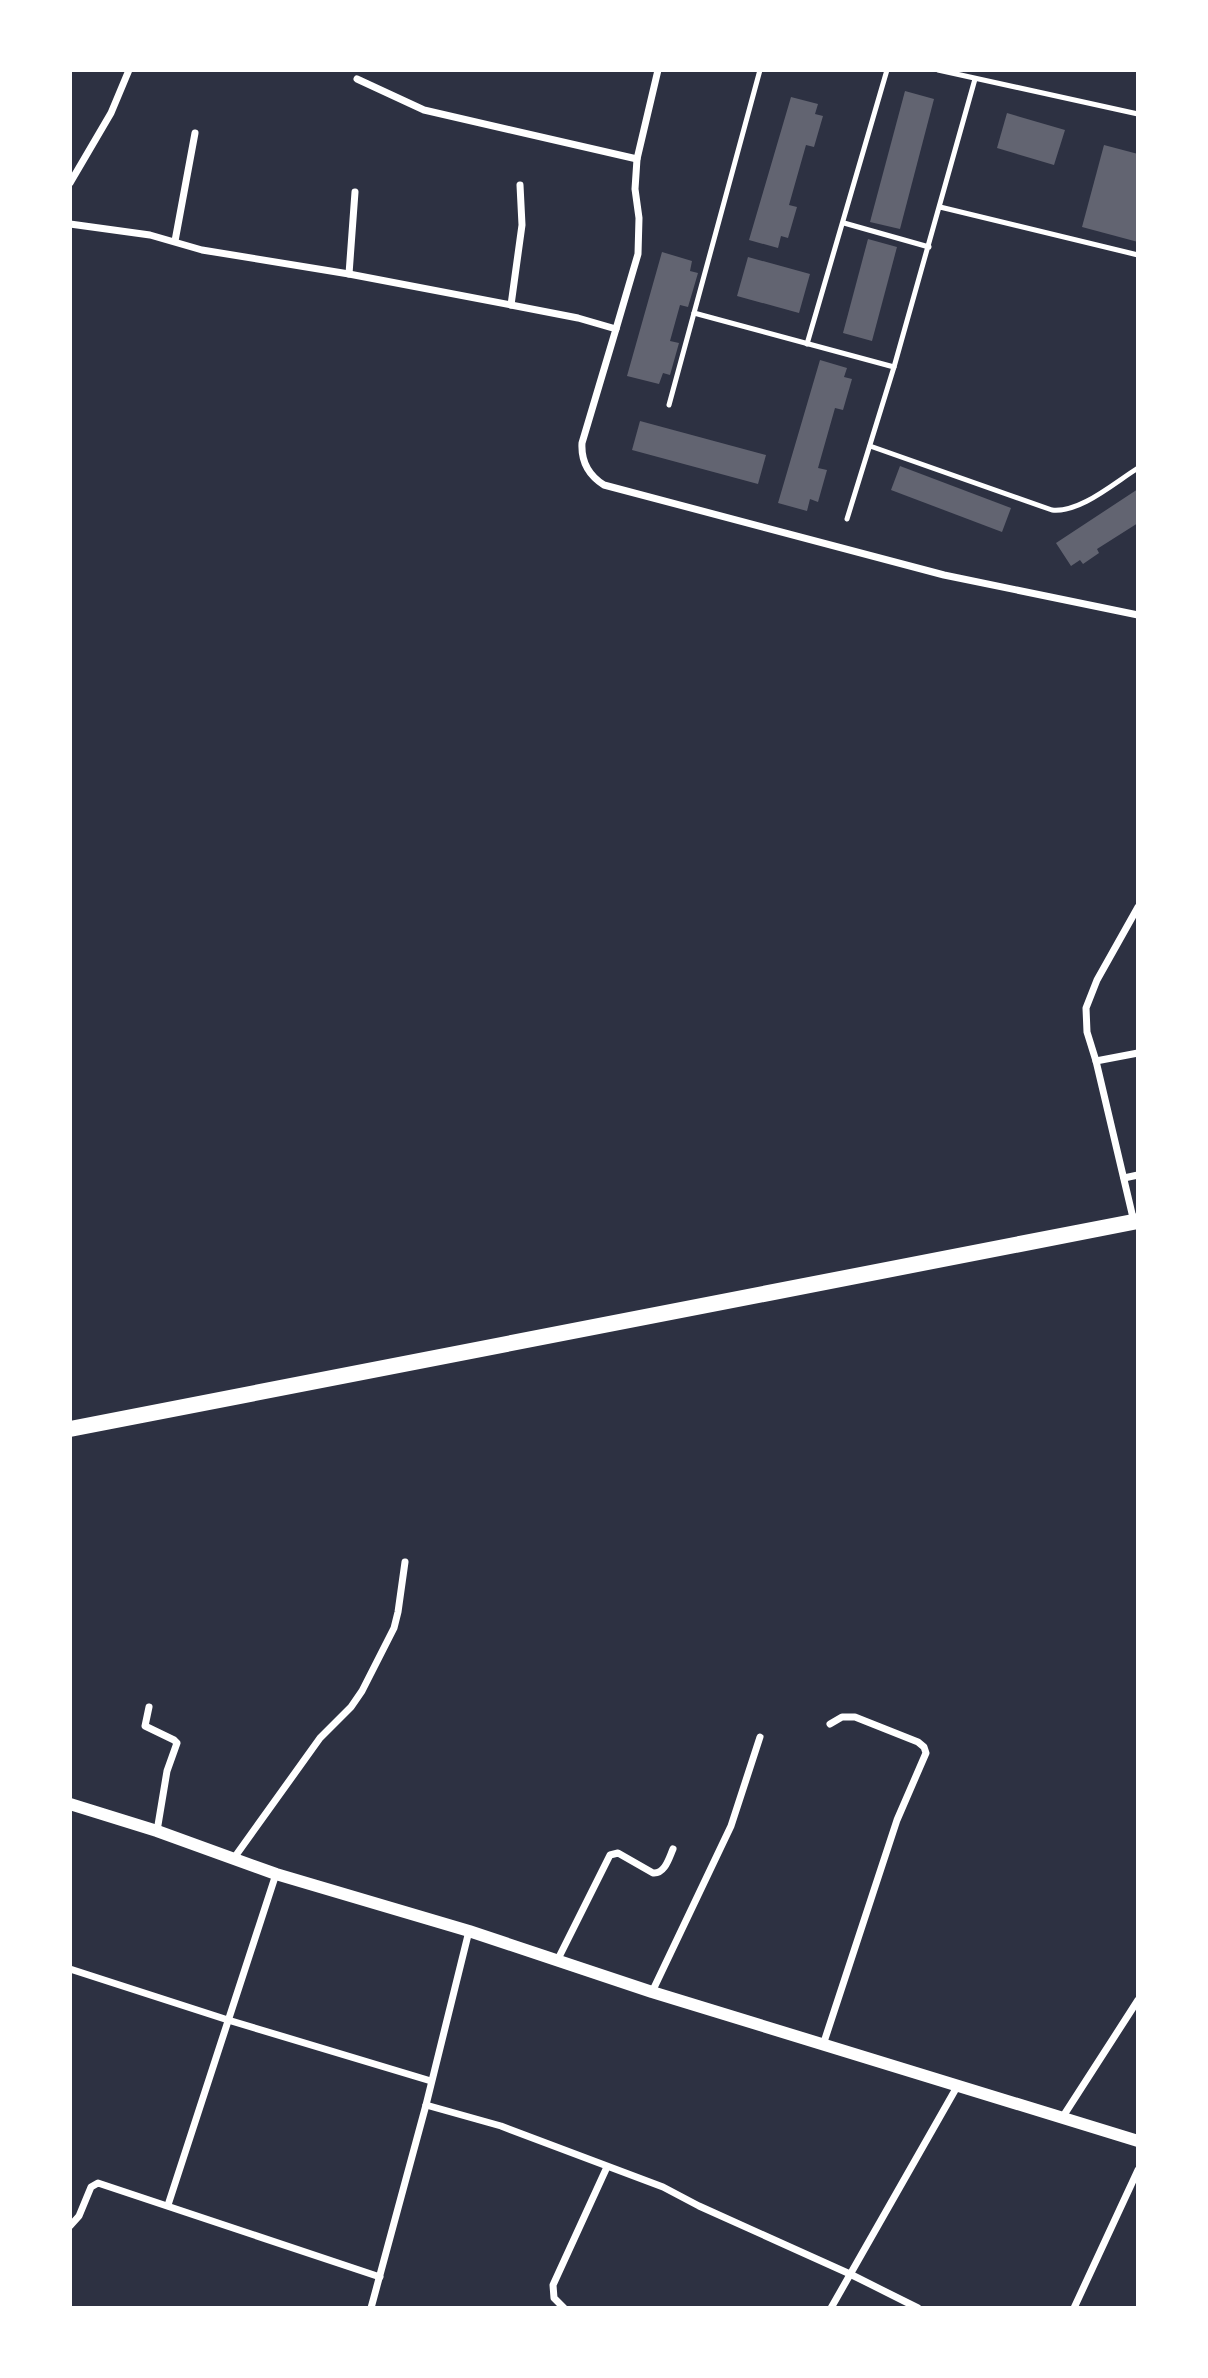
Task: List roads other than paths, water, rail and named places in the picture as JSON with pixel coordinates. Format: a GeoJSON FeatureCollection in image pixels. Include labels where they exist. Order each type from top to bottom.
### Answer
{"type":"FeatureCollection","features":[{"type":"Feature","properties":{"kind":"main road"},"geometry":{"type":"LineString","coordinates":[[70,1429],[1136,1222]]}},
{"type":"Feature","properties":{"kind":"street"},"geometry":{"type":"LineString","coordinates":[[70,183],[111,113],[129,70]]}},
{"type":"Feature","properties":{"kind":"street"},"geometry":{"type":"LineString","coordinates":[[658,70],[637,159],[635,189],[639,218],[638,254],[582,443],[582,457],[587,470],[604,485],[944,575],[1138,615]]}},
{"type":"Feature","properties":{"kind":"street"},"geometry":{"type":"LineString","coordinates":[[357,79],[424,110],[637,159]]}},
{"type":"Feature","properties":{"kind":"street"},"geometry":{"type":"LineString","coordinates":[[175,241],[195,133]]}},
{"type":"Feature","properties":{"kind":"street"},"geometry":{"type":"LineString","coordinates":[[511,304],[521,232],[520,185]]}},
{"type":"Feature","properties":{"kind":"street"},"geometry":{"type":"LineString","coordinates":[[349,274],[355,192]]}},
{"type":"Feature","properties":{"kind":"street"},"geometry":{"type":"LineString","coordinates":[[70,224],[150,235],[202,250],[511,304],[578,318],[616,330]]}},
{"type":"Feature","properties":{"kind":"street"},"geometry":{"type":"LineString","coordinates":[[1136,1222],[1087,1032],[1086,1008],[1097,980],[1138,906]]}},
{"type":"Feature","properties":{"kind":"street"},"geometry":{"type":"LineString","coordinates":[[1096,1061],[1138,1053]]}},
{"type":"Feature","properties":{"kind":"street"},"geometry":{"type":"LineString","coordinates":[[1124,1178],[1138,1175]]}},
{"type":"Feature","properties":{"kind":"street"},"geometry":{"type":"LineString","coordinates":[[234,1858],[320,1738],[351,1707],[362,1691],[394,1628],[405,1562]]}},
{"type":"Feature","properties":{"kind":"street"},"geometry":{"type":"LineString","coordinates":[[149,1707],[145,1727],[177,1743],[163,1789],[157,1831]]}},
{"type":"Feature","properties":{"kind":"street"},"geometry":{"type":"LineString","coordinates":[[823,2045],[897,1820],[926,1753],[918,1742],[855,1717],[842,1717],[830,1724]]}},
{"type":"Feature","properties":{"kind":"street"},"geometry":{"type":"LineString","coordinates":[[652,1992],[731,1826],[760,1737]]}},
{"type":"Feature","properties":{"kind":"street"},"geometry":{"type":"LineString","coordinates":[[70,1804],[157,1831],[276,1874],[468,1931],[652,1992],[1138,2141]]}},
{"type":"Feature","properties":{"kind":"street"},"geometry":{"type":"LineString","coordinates":[[557,1961],[610,1855],[618,1853],[653,1873],[658,1873],[673,1849]]}},
{"type":"Feature","properties":{"kind":"street"},"geometry":{"type":"LineString","coordinates":[[168,2205],[276,1874]]}},
{"type":"Feature","properties":{"kind":"street"},"geometry":{"type":"LineString","coordinates":[[370,2308],[426,2105],[468,1931]]}},
{"type":"Feature","properties":{"kind":"street"},"geometry":{"type":"LineString","coordinates":[[70,1969],[431,2081]]}},
{"type":"Feature","properties":{"kind":"street"},"geometry":{"type":"LineString","coordinates":[[1062,2118],[1138,2000]]}},
{"type":"Feature","properties":{"kind":"street"},"geometry":{"type":"LineString","coordinates":[[831,2308],[958,2085]]}},
{"type":"Feature","properties":{"kind":"street"},"geometry":{"type":"LineString","coordinates":[[426,2105],[501,2126],[663,2187],[699,2207],[850,2274],[918,2308]]}},
{"type":"Feature","properties":{"kind":"street"},"geometry":{"type":"LineString","coordinates":[[564,2308],[554,2298],[553,2285],[607,2167]]}},
{"type":"Feature","properties":{"kind":"street"},"geometry":{"type":"LineString","coordinates":[[1074,2308],[1138,2170]]}},
{"type":"Feature","properties":{"kind":"street"},"geometry":{"type":"LineString","coordinates":[[70,2226],[79,2216],[94,2184],[168,2205],[380,2277]]}},
{"type":"Feature","properties":{"kind":"lane"},"geometry":{"type":"LineString","coordinates":[[668,405],[760,70]]}},
{"type":"Feature","properties":{"kind":"lane"},"geometry":{"type":"LineString","coordinates":[[807,344],[887,70]]}},
{"type":"Feature","properties":{"kind":"lane"},"geometry":{"type":"LineString","coordinates":[[938,70],[1138,114]]}},
{"type":"Feature","properties":{"kind":"lane"},"geometry":{"type":"LineString","coordinates":[[847,519],[929,247],[975,79]]}},
{"type":"Feature","properties":{"kind":"lane"},"geometry":{"type":"LineString","coordinates":[[940,207],[1138,255]]}},
{"type":"Feature","properties":{"kind":"lane"},"geometry":{"type":"LineString","coordinates":[[844,223],[929,247]]}},
{"type":"Feature","properties":{"kind":"lane"},"geometry":{"type":"LineString","coordinates":[[694,313],[894,367]]}},
{"type":"Feature","properties":{"kind":"lane"},"geometry":{"type":"LineString","coordinates":[[870,446],[1052,510],[1064,511],[1077,507],[1138,468]]}}]}
